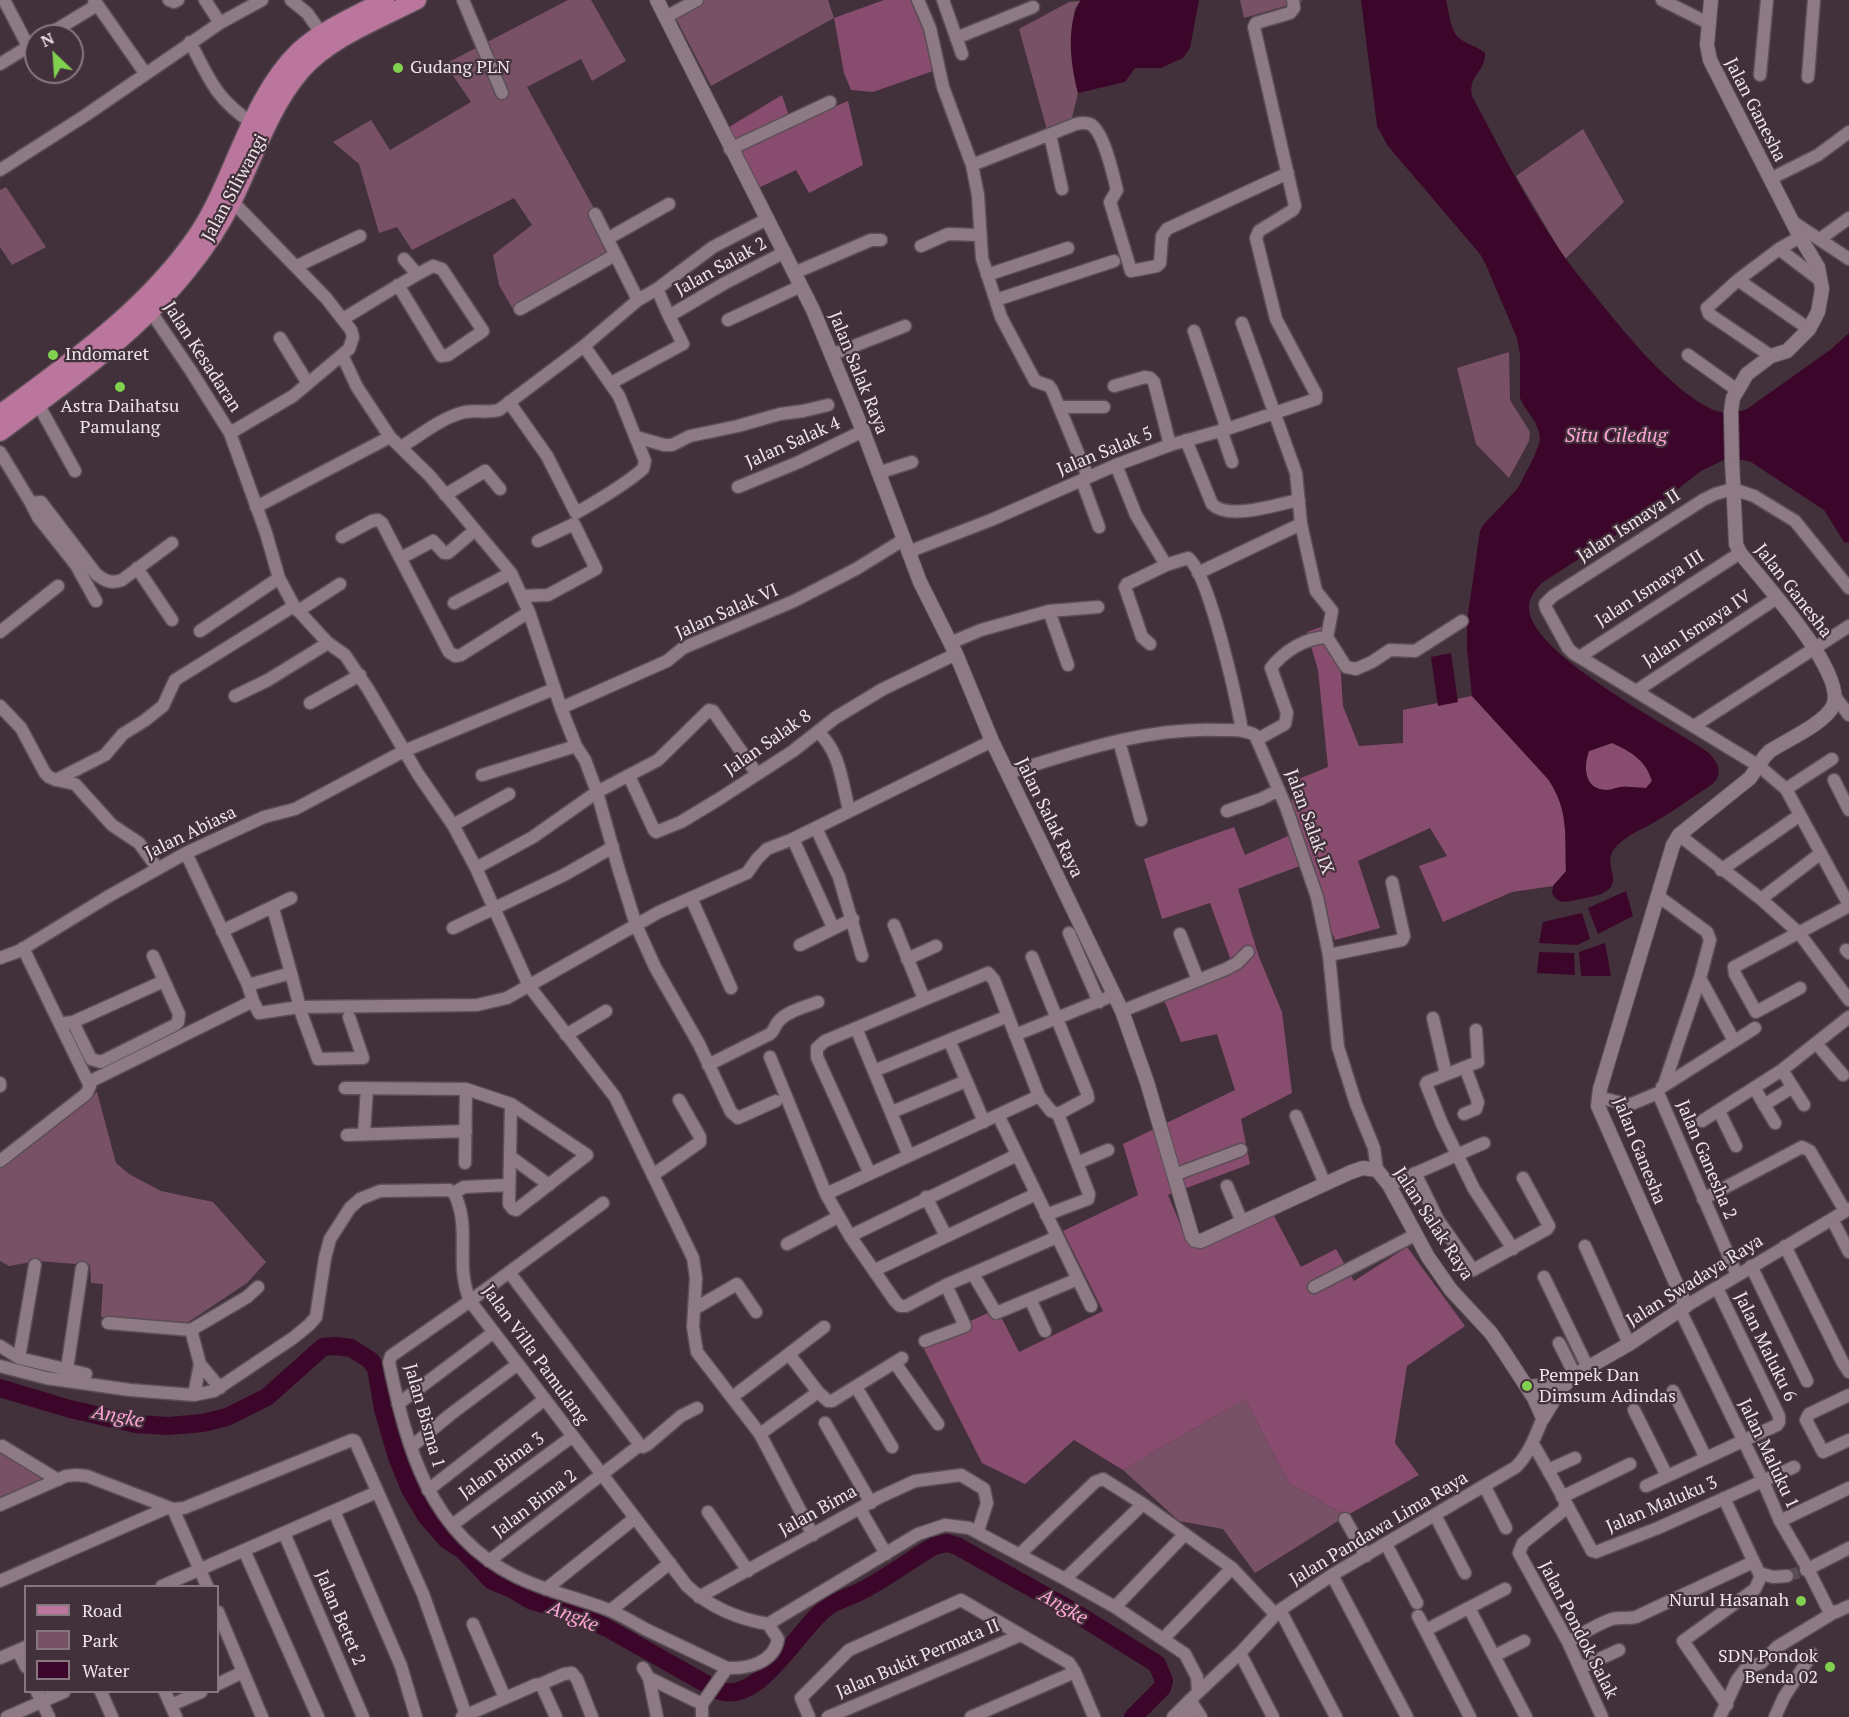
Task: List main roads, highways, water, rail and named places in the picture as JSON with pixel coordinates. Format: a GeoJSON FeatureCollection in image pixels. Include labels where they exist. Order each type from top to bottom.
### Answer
{"type":"FeatureCollection","features":[{"type":"Feature","properties":{"kind":"main road","name":"Jalan Siliwangi"},"geometry":{"type":"LineString","coordinates":[[0,432],[114,346],[147,305],[199,233],[217,200],[252,123],[287,65],[300,50],[322,34],[385,0]]}},
{"type":"Feature","properties":{"kind":"main road","name":"Jalan Siliwangi"},"geometry":{"type":"LineString","coordinates":[[0,414],[147,305],[186,272],[216,231],[264,132],[285,93],[301,71],[321,52],[417,0]]}},
{"type":"Feature","properties":{"kind":"water"},"geometry":{"type":"Polygon","coordinates":[[[1081,0],[1199,0],[1190,48],[1183,58],[1161,68],[1135,68],[1125,82],[1078,93],[1073,71],[1071,33],[1076,10],[1081,0]]]}},
{"type":"Feature","properties":{"kind":"water","name":"Situ Ciledug"},"geometry":{"type":"Polygon","coordinates":[[[1361,0],[1446,0],[1456,35],[1485,53],[1483,65],[1472,83],[1472,96],[1533,209],[1575,271],[1605,308],[1642,351],[1681,389],[1701,403],[1720,412],[1730,413],[1747,409],[1830,350],[1849,333],[1849,543],[1844,542],[1824,510],[1751,462],[1730,457],[1701,471],[1633,524],[1543,582],[1531,598],[1529,605],[1534,624],[1550,644],[1574,666],[1709,753],[1718,768],[1717,778],[1710,786],[1628,837],[1614,849],[1610,861],[1613,883],[1606,891],[1597,895],[1565,902],[1557,900],[1552,893],[1553,886],[1566,871],[1565,834],[1560,801],[1548,779],[1472,696],[1467,649],[1467,621],[1480,531],[1518,488],[1540,441],[1535,422],[1520,398],[1520,354],[1517,338],[1480,254],[1388,146],[1377,126],[1361,0]],[[1612,743],[1589,751],[1586,770],[1590,782],[1599,789],[1607,790],[1619,787],[1646,788],[1652,781],[1646,767],[1631,753],[1612,743]]]}},
{"type":"Feature","properties":{"kind":"water"},"geometry":{"type":"Polygon","coordinates":[[[1451,653],[1458,702],[1438,706],[1431,657],[1451,653]]]}},
{"type":"Feature","properties":{"kind":"water"},"geometry":{"type":"Polygon","coordinates":[[[1626,891],[1633,916],[1598,934],[1588,908],[1626,891]]]}},
{"type":"Feature","properties":{"kind":"water"},"geometry":{"type":"Polygon","coordinates":[[[1582,913],[1590,939],[1577,945],[1539,943],[1543,922],[1582,913]]]}},
{"type":"Feature","properties":{"kind":"water"},"geometry":{"type":"Polygon","coordinates":[[[1605,943],[1611,976],[1581,976],[1579,952],[1605,943]]]}},
{"type":"Feature","properties":{"kind":"water"},"geometry":{"type":"Polygon","coordinates":[[[1539,952],[1574,953],[1575,975],[1537,973],[1539,952]]]}},
{"type":"Feature","properties":{"kind":"waterway","name":"Angke"},"geometry":{"type":"LineString","coordinates":[[0,1388],[70,1409],[136,1424],[168,1426],[203,1423],[227,1417],[267,1397],[323,1347],[351,1348],[370,1360],[376,1368],[383,1409],[397,1457],[410,1489],[426,1516],[447,1540],[463,1550],[492,1581],[532,1601],[571,1611],[607,1628],[717,1690],[733,1692],[748,1687],[776,1664],[826,1608],[872,1585],[934,1546],[947,1543],[957,1546],[1069,1609],[1157,1664],[1164,1681],[1162,1688],[1133,1717]]}},
{"type":"Feature","properties":{"kind":"tunnel"},"geometry":{"type":"LineString","coordinates":[[1787,1576],[1806,1570]]}},
{"type":"Feature","properties":{"kind":"place","name":"Gudang PLN"},"geometry":{"type":"Point","coordinates":[398,68]}},
{"type":"Feature","properties":{"kind":"place","name":"Indomaret"},"geometry":{"type":"Point","coordinates":[53,355]}},
{"type":"Feature","properties":{"kind":"place","name":"Astra Daihatsu Pamulang"},"geometry":{"type":"Point","coordinates":[120,387]}},
{"type":"Feature","properties":{"kind":"place","name":"Pempek Dan Dimsum Adindas"},"geometry":{"type":"Point","coordinates":[1527,1386]}},
{"type":"Feature","properties":{"kind":"place","name":"Nurul Hasanah"},"geometry":{"type":"Point","coordinates":[1801,1601]}},
{"type":"Feature","properties":{"kind":"place","name":"SDN Pondok Benda 02"},"geometry":{"type":"Point","coordinates":[1830,1667]}}]}
